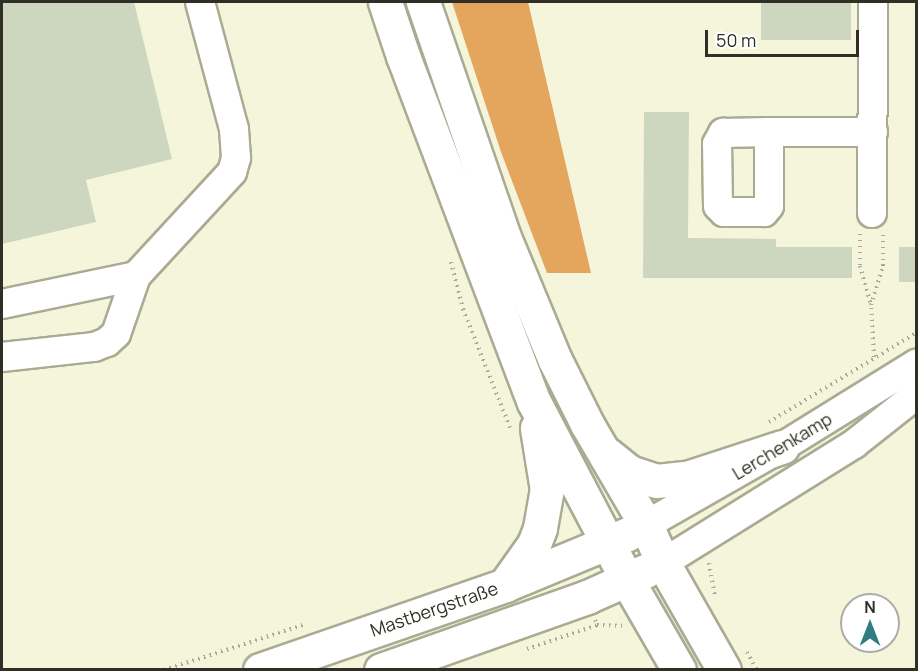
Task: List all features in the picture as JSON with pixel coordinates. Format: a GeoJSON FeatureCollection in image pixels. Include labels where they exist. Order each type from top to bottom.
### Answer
{"type":"FeatureCollection","features":[{"type":"Feature","properties":{"kind":"main road"},"geometry":{"type":"LineString","coordinates":[[385,2],[403,56],[534,402],[627,580],[679,669]]}},
{"type":"Feature","properties":{"kind":"main road"},"geometry":{"type":"LineString","coordinates":[[423,2],[504,237],[555,360],[601,448],[646,525],[663,563],[724,669]]}},
{"type":"Feature","properties":{"kind":"main road"},"geometry":{"type":"LineString","coordinates":[[505,585],[534,544],[540,528],[547,490],[534,402]]}},
{"type":"Feature","properties":{"kind":"main road"},"geometry":{"type":"LineString","coordinates":[[601,448],[629,472],[656,481],[687,478],[774,435]]}},
{"type":"Feature","properties":{"kind":"main road","name":"Mastbergstraße"},"geometry":{"type":"LineString","coordinates":[[260,669],[505,585],[608,544],[646,525]]}},
{"type":"Feature","properties":{"kind":"main road"},"geometry":{"type":"LineString","coordinates":[[381,669],[419,662],[587,597],[663,563]]}},
{"type":"Feature","properties":{"kind":"street"},"geometry":{"type":"LineString","coordinates":[[2,357],[94,347],[107,342],[116,334],[136,276],[226,182],[232,172],[236,158],[234,129],[200,2]]}},
{"type":"Feature","properties":{"kind":"street"},"geometry":{"type":"LineString","coordinates":[[872,213],[873,2]]}},
{"type":"Feature","properties":{"kind":"street"},"geometry":{"type":"LineString","coordinates":[[769,132],[872,142]]}},
{"type":"Feature","properties":{"kind":"street"},"geometry":{"type":"LineString","coordinates":[[2,304],[136,276]]}},
{"type":"Feature","properties":{"kind":"street","name":"Lerchenkamp"},"geometry":{"type":"LineString","coordinates":[[646,525],[774,435],[916,364]]}},
{"type":"Feature","properties":{"kind":"street","name":"Lerchenkamp"},"geometry":{"type":"LineString","coordinates":[[663,563],[854,444],[916,395]]}},
{"type":"Feature","properties":{"kind":"path"},"geometry":{"type":"LineString","coordinates":[[872,304],[883,266],[883,213],[860,213],[860,266],[872,304],[874,357]]}},
{"type":"Feature","properties":{"kind":"path"},"geometry":{"type":"LineString","coordinates":[[774,435],[874,357],[916,333]]}},
{"type":"Feature","properties":{"kind":"path"},"geometry":{"type":"LineString","coordinates":[[164,669],[309,623]]}},
{"type":"Feature","properties":{"kind":"path"},"geometry":{"type":"LineString","coordinates":[[521,651],[597,625]]}},
{"type":"Feature","properties":{"kind":"shaded area"},"geometry":{"type":"Polygon","coordinates":[[[452,2],[528,2],[591,273],[547,273],[501,152],[452,2]]]}},
{"type":"Feature","properties":{"kind":"building"},"geometry":{"type":"Polygon","coordinates":[[[2,2],[134,2],[172,159],[86,180],[96,222],[2,244],[2,2]]]}},
{"type":"Feature","properties":{"kind":"building"},"geometry":{"type":"Polygon","coordinates":[[[761,2],[851,2],[851,40],[761,40],[761,2]]]}},
{"type":"Feature","properties":{"kind":"building"},"geometry":{"type":"Polygon","coordinates":[[[644,112],[689,112],[688,238],[776,239],[776,247],[852,247],[852,278],[643,278],[644,112]]]}},
{"type":"Feature","properties":{"kind":"building"},"geometry":{"type":"Polygon","coordinates":[[[899,247],[916,247],[916,282],[899,282],[899,247]]]}}]}
